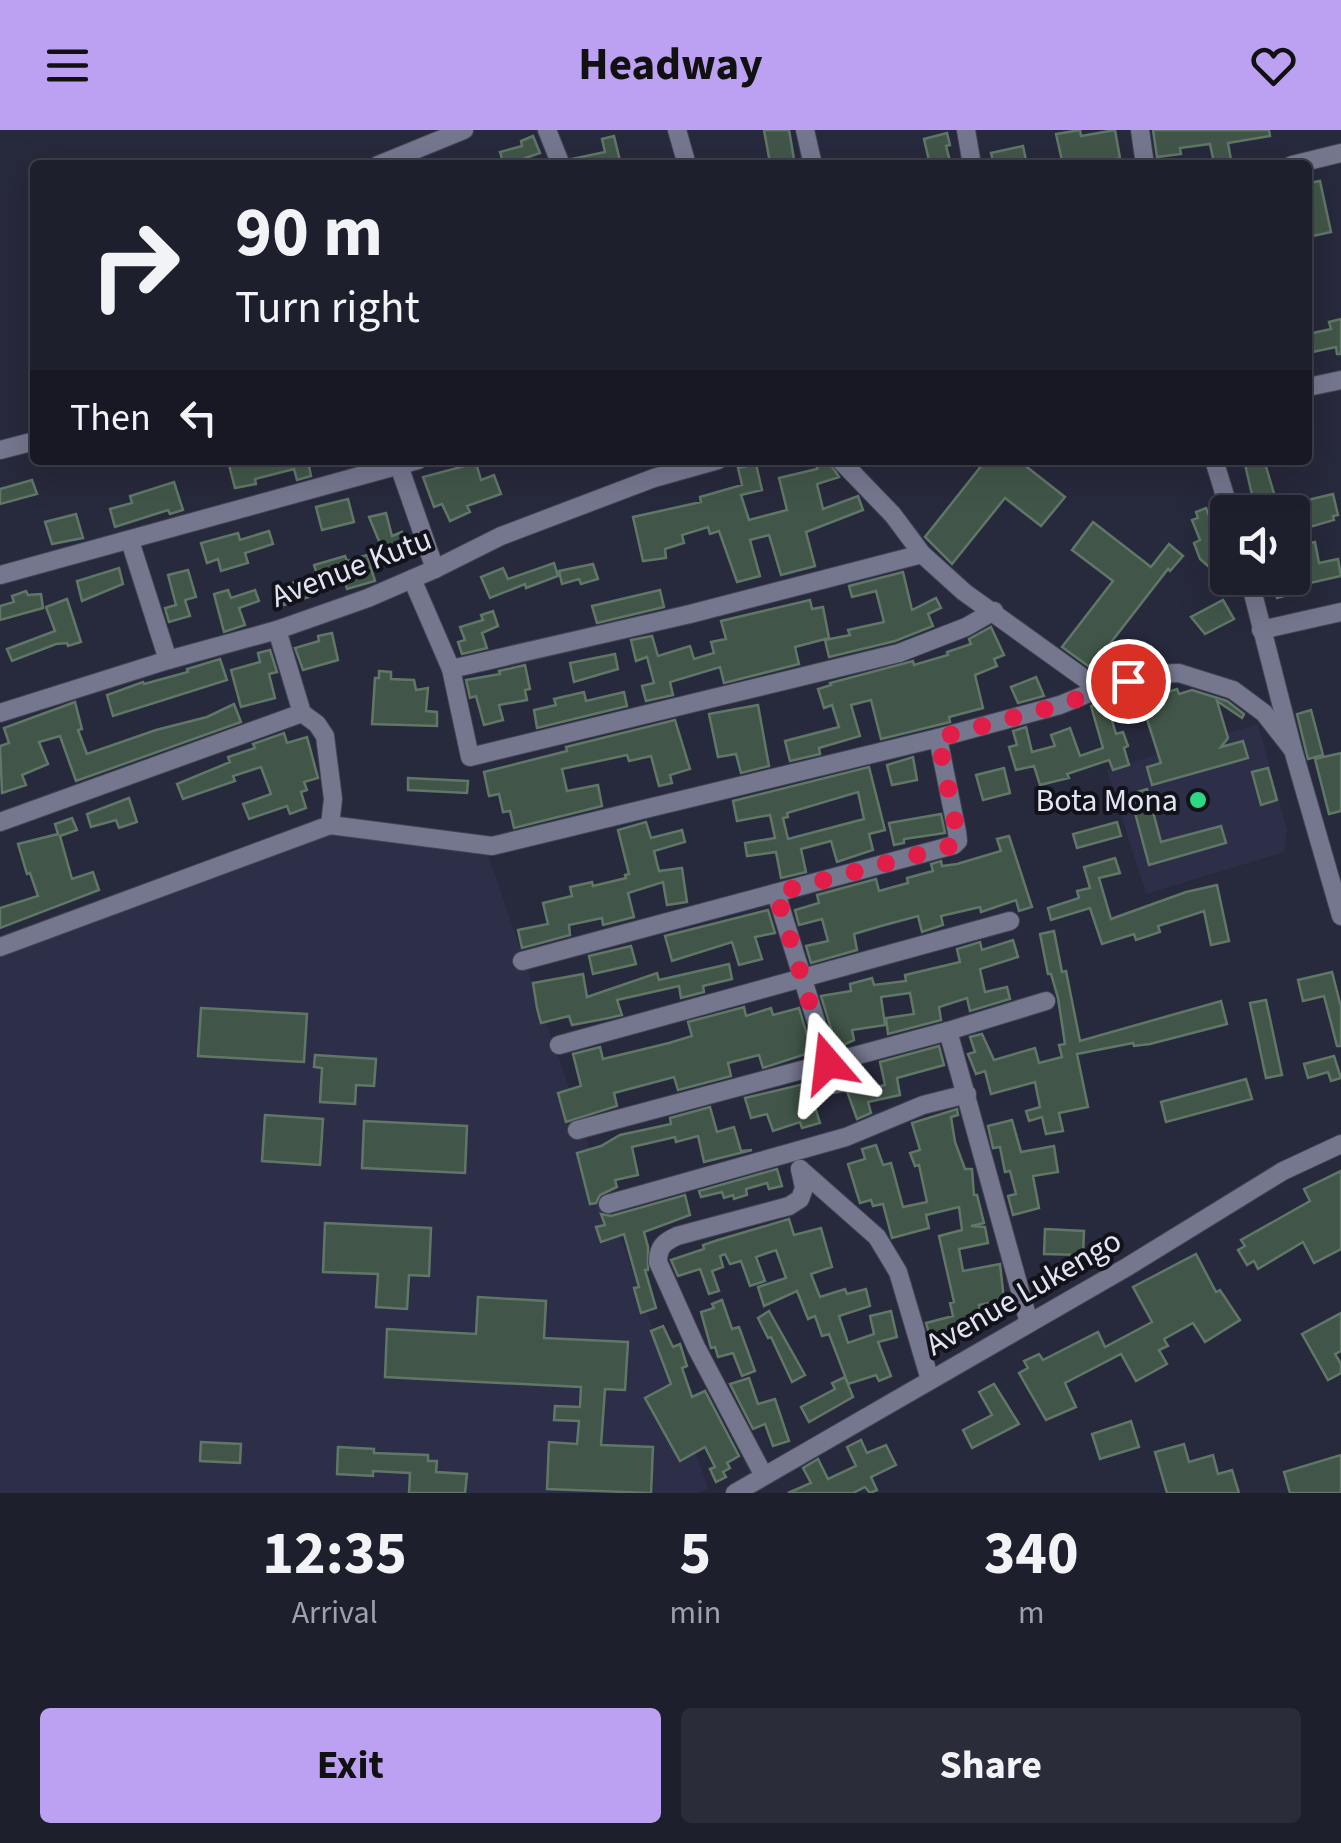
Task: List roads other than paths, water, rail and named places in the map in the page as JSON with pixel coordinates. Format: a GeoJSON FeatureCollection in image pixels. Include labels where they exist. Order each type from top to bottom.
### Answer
{"type":"FeatureCollection","features":[{"type":"Feature","properties":{"kind":"street"},"geometry":{"type":"LineString","coordinates":[[390,160],[464,130]]}},
{"type":"Feature","properties":{"kind":"street"},"geometry":{"type":"LineString","coordinates":[[548,130],[559,160]]}},
{"type":"Feature","properties":{"kind":"street"},"geometry":{"type":"LineString","coordinates":[[677,130],[686,160]]}},
{"type":"Feature","properties":{"kind":"street"},"geometry":{"type":"LineString","coordinates":[[806,130],[812,160]]}},
{"type":"Feature","properties":{"kind":"street"},"geometry":{"type":"LineString","coordinates":[[966,130],[971,160]]}},
{"type":"Feature","properties":{"kind":"street"},"geometry":{"type":"LineString","coordinates":[[1140,130],[1144,160]]}},
{"type":"Feature","properties":{"kind":"street"},"geometry":{"type":"LineString","coordinates":[[1311,160],[1341,152]]}},
{"type":"Feature","properties":{"kind":"street"},"geometry":{"type":"LineString","coordinates":[[1312,386],[1341,380]]}},
{"type":"Feature","properties":{"kind":"street"},"geometry":{"type":"LineString","coordinates":[[0,450],[30,442]]}},
{"type":"Feature","properties":{"kind":"street"},"geometry":{"type":"LineString","coordinates":[[0,575],[391,465]]}},
{"type":"Feature","properties":{"kind":"street"},"geometry":{"type":"LineString","coordinates":[[399,465],[435,570]]}},
{"type":"Feature","properties":{"kind":"street","name":"Avenue Kutu"},"geometry":{"type":"LineString","coordinates":[[0,713],[277,630],[435,570],[650,469],[680,465]]}},
{"type":"Feature","properties":{"kind":"street"},"geometry":{"type":"LineString","coordinates":[[845,465],[881,501],[922,554],[964,592],[1099,689]]}},
{"type":"Feature","properties":{"kind":"street"},"geometry":{"type":"LineString","coordinates":[[1216,465],[1225,495]]}},
{"type":"Feature","properties":{"kind":"street"},"geometry":{"type":"LineString","coordinates":[[130,540],[168,660]]}},
{"type":"Feature","properties":{"kind":"street"},"geometry":{"type":"LineString","coordinates":[[451,669],[690,614],[922,554]]}},
{"type":"Feature","properties":{"kind":"street"},"geometry":{"type":"LineString","coordinates":[[412,579],[451,669],[470,757],[899,653],[966,627],[994,611]]}},
{"type":"Feature","properties":{"kind":"street"},"geometry":{"type":"LineString","coordinates":[[1253,595],[1293,750],[1336,885],[1341,916]]}},
{"type":"Feature","properties":{"kind":"street"},"geometry":{"type":"LineString","coordinates":[[1261,630],[1341,612]]}},
{"type":"Feature","properties":{"kind":"street"},"geometry":{"type":"LineString","coordinates":[[277,630],[302,714],[317,724],[325,736],[333,799],[330,825]]}},
{"type":"Feature","properties":{"kind":"street"},"geometry":{"type":"LineString","coordinates":[[0,947],[330,825],[492,846],[938,738],[1155,674],[1179,674],[1233,690],[1264,713],[1293,750]]}},
{"type":"Feature","properties":{"kind":"street"},"geometry":{"type":"LineString","coordinates":[[0,822],[302,714]]}},
{"type":"Feature","properties":{"kind":"street"},"geometry":{"type":"LineString","coordinates":[[522,960],[954,845],[957,832],[938,738]]}},
{"type":"Feature","properties":{"kind":"street"},"geometry":{"type":"LineString","coordinates":[[776,893],[828,1063]]}},
{"type":"Feature","properties":{"kind":"street"},"geometry":{"type":"LineString","coordinates":[[559,1045],[1010,922]]}},
{"type":"Feature","properties":{"kind":"street"},"geometry":{"type":"LineString","coordinates":[[577,1130],[1046,1001]]}},
{"type":"Feature","properties":{"kind":"street"},"geometry":{"type":"LineString","coordinates":[[948,1031],[1029,1323]]}},
{"type":"Feature","properties":{"kind":"street"},"geometry":{"type":"LineString","coordinates":[[608,1204],[846,1137],[923,1105],[966,1094]]}},
{"type":"Feature","properties":{"kind":"street","name":"Avenue Lukengo"},"geometry":{"type":"LineString","coordinates":[[735,1493],[1284,1172],[1341,1144]]}},
{"type":"Feature","properties":{"kind":"street"},"geometry":{"type":"LineString","coordinates":[[785,1154],[877,1237],[898,1272],[930,1380]]}},
{"type":"Feature","properties":{"kind":"street"},"geometry":{"type":"LineString","coordinates":[[764,1476],[696,1348],[658,1262],[658,1252],[664,1242],[677,1236],[790,1206],[800,1199],[804,1188],[800,1169]]}},
{"type":"Feature","properties":{"kind":"place","name":"Bota Mona"},"geometry":{"type":"Point","coordinates":[1198,800]}}]}
